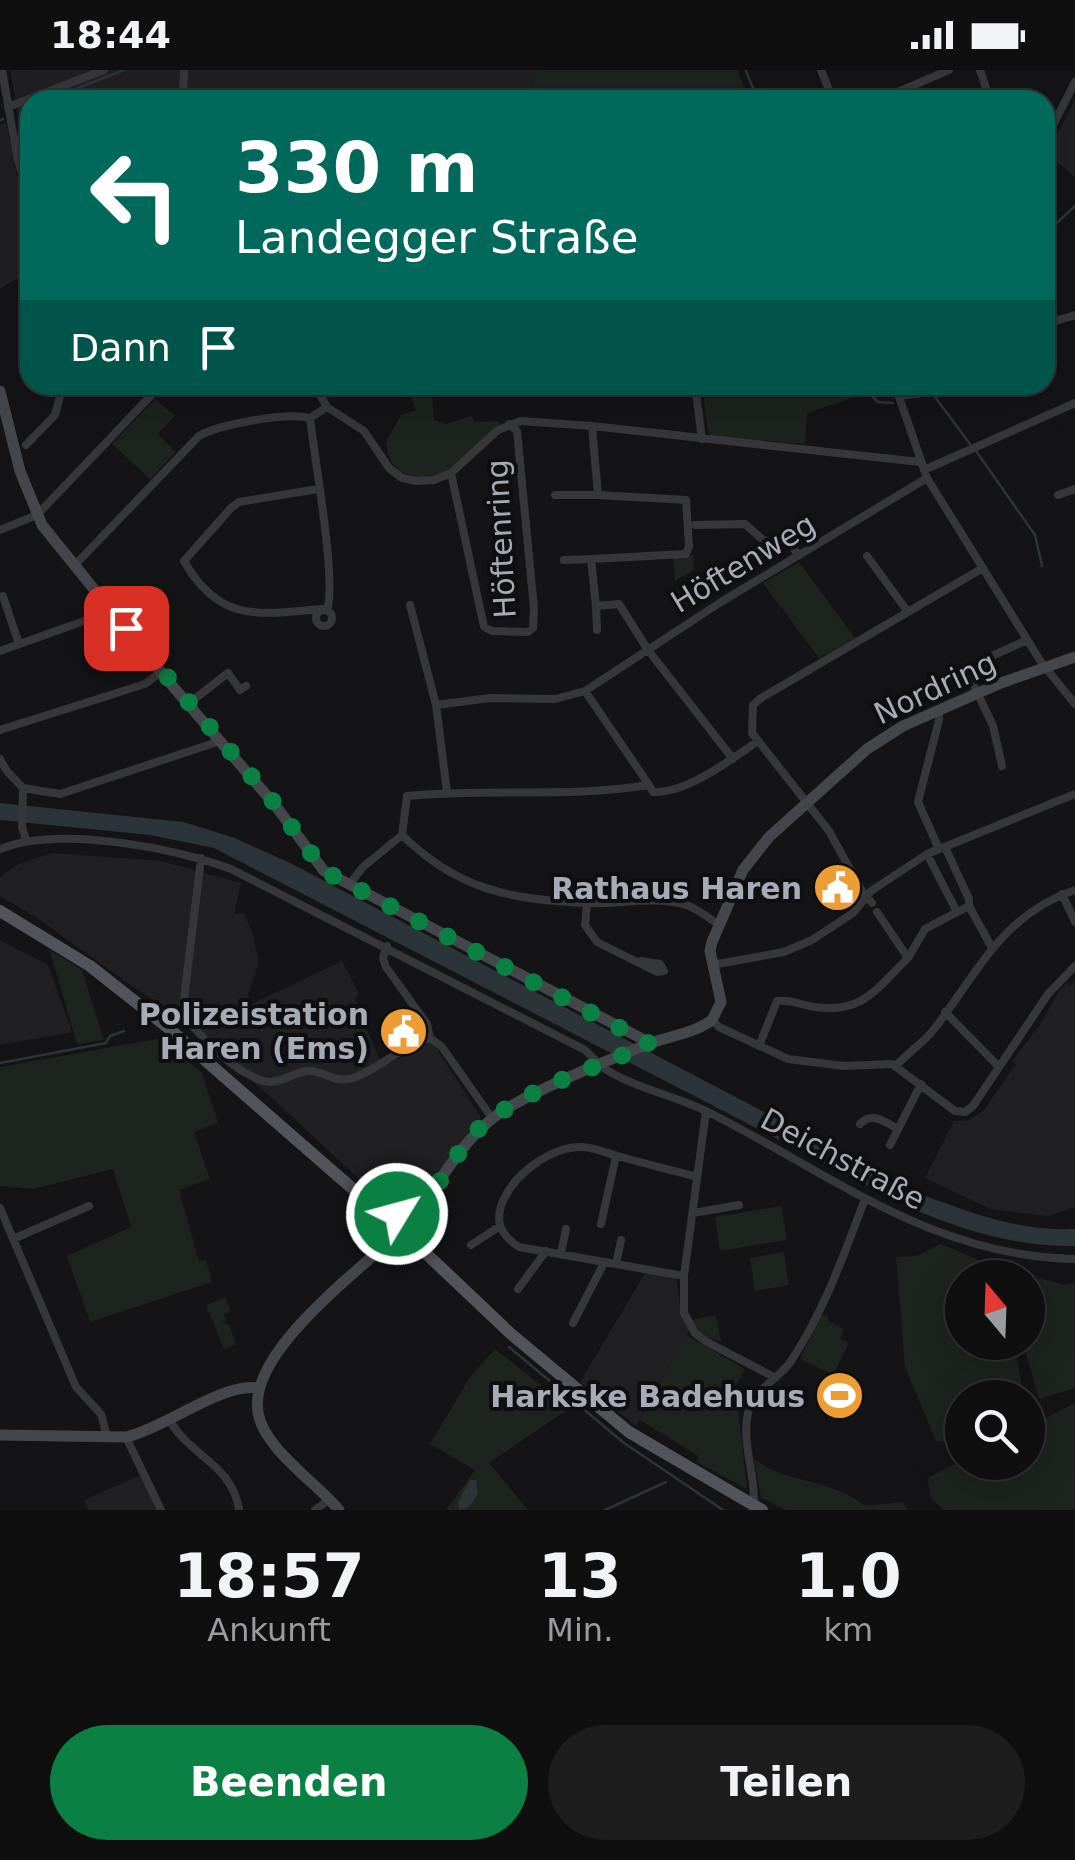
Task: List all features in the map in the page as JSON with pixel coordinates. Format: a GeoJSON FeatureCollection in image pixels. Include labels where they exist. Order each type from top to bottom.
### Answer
{"type":"FeatureCollection","features":[{"type":"Feature","properties":{"kind":"main road"},"geometry":{"type":"LineString","coordinates":[[0,391],[20,471],[37,515],[74,566],[275,804],[318,866],[647,1045]]}},
{"type":"Feature","properties":{"kind":"main road","name":"Nordring"},"geometry":{"type":"LineString","coordinates":[[712,1020],[721,1002],[710,951],[748,861],[867,748],[939,709],[1075,657]]}},
{"type":"Feature","properties":{"kind":"main road"},"geometry":{"type":"LineString","coordinates":[[0,910],[90,966],[166,1026],[418,1246],[512,1334],[629,1432],[758,1510]]}},
{"type":"Feature","properties":{"kind":"main road"},"geometry":{"type":"LineString","coordinates":[[339,1510],[272,1443],[257,1409],[258,1388],[304,1321],[400,1230],[469,1138],[492,1118],[526,1098],[712,1020]]}},
{"type":"Feature","properties":{"kind":"main road"},"geometry":{"type":"LineString","coordinates":[[375,1209],[407,1212],[427,1196]]}},
{"type":"Feature","properties":{"kind":"main road"},"geometry":{"type":"LineString","coordinates":[[374,1254],[381,1230],[375,1209]]}},
{"type":"Feature","properties":{"kind":"main road"},"geometry":{"type":"LineString","coordinates":[[417,1211],[418,1246]]}},
{"type":"Feature","properties":{"kind":"main road"},"geometry":{"type":"LineString","coordinates":[[374,1254],[418,1246]]}},
{"type":"Feature","properties":{"kind":"main road"},"geometry":{"type":"LineString","coordinates":[[0,1435],[126,1437],[170,1421],[234,1389],[258,1388]]}},
{"type":"Feature","properties":{"kind":"street"},"geometry":{"type":"LineString","coordinates":[[2,70],[20,159]]}},
{"type":"Feature","properties":{"kind":"street"},"geometry":{"type":"LineString","coordinates":[[52,90],[104,70]]}},
{"type":"Feature","properties":{"kind":"street"},"geometry":{"type":"LineString","coordinates":[[906,90],[949,70]]}},
{"type":"Feature","properties":{"kind":"street"},"geometry":{"type":"LineString","coordinates":[[1055,122],[1074,86]]}},
{"type":"Feature","properties":{"kind":"street"},"geometry":{"type":"LineString","coordinates":[[8,107],[20,102]]}},
{"type":"Feature","properties":{"kind":"street"},"geometry":{"type":"LineString","coordinates":[[26,445],[54,415],[60,395]]}},
{"type":"Feature","properties":{"kind":"street"},"geometry":{"type":"LineString","coordinates":[[0,530],[37,515],[149,395]]}},
{"type":"Feature","properties":{"kind":"street"},"geometry":{"type":"LineString","coordinates":[[320,395],[327,407],[364,431],[390,468],[402,478],[434,480],[451,474],[509,424],[521,421],[702,439],[924,470]]}},
{"type":"Feature","properties":{"kind":"street"},"geometry":{"type":"LineString","coordinates":[[697,395],[702,439]]}},
{"type":"Feature","properties":{"kind":"street"},"geometry":{"type":"LineString","coordinates":[[898,395],[924,470],[1027,640],[1075,704]]}},
{"type":"Feature","properties":{"kind":"street","name":"Höftenweg"},"geometry":{"type":"LineString","coordinates":[[585,691],[798,556],[924,470],[1075,403]]}},
{"type":"Feature","properties":{"kind":"street"},"geometry":{"type":"LineString","coordinates":[[74,566],[210,429],[299,415],[310,418],[327,407]]}},
{"type":"Feature","properties":{"kind":"street"},"geometry":{"type":"LineString","coordinates":[[310,418],[330,586],[331,599],[325,610],[264,616],[238,611],[204,589],[184,561],[230,508],[240,502],[318,489]]}},
{"type":"Feature","properties":{"kind":"street","name":"Höftenring"},"geometry":{"type":"LineString","coordinates":[[451,474],[484,627],[492,631],[528,632],[533,628],[534,608],[517,432],[509,424]]}},
{"type":"Feature","properties":{"kind":"street"},"geometry":{"type":"LineString","coordinates":[[592,426],[598,495]]}},
{"type":"Feature","properties":{"kind":"street"},"geometry":{"type":"LineString","coordinates":[[1058,495],[1075,489]]}},
{"type":"Feature","properties":{"kind":"street"},"geometry":{"type":"LineString","coordinates":[[555,496],[686,500],[686,554],[564,560]]}},
{"type":"Feature","properties":{"kind":"street"},"geometry":{"type":"LineString","coordinates":[[695,525],[745,524],[764,540],[793,546],[798,556]]}},
{"type":"Feature","properties":{"kind":"street"},"geometry":{"type":"LineString","coordinates":[[867,556],[908,612]]}},
{"type":"Feature","properties":{"kind":"street"},"geometry":{"type":"LineString","coordinates":[[591,558],[598,630]]}},
{"type":"Feature","properties":{"kind":"street"},"geometry":{"type":"LineString","coordinates":[[908,958],[844,856],[758,740],[751,719],[757,701],[983,568]]}},
{"type":"Feature","properties":{"kind":"street"},"geometry":{"type":"LineString","coordinates":[[4,596],[20,644]]}},
{"type":"Feature","properties":{"kind":"street"},"geometry":{"type":"LineString","coordinates":[[596,606],[618,604],[648,650],[732,759]]}},
{"type":"Feature","properties":{"kind":"street"},"geometry":{"type":"LineString","coordinates":[[410,605],[436,705],[447,792]]}},
{"type":"Feature","properties":{"kind":"street"},"geometry":{"type":"LineString","coordinates":[[0,651],[112,611]]}},
{"type":"Feature","properties":{"kind":"street"},"geometry":{"type":"LineString","coordinates":[[1002,766],[993,726],[971,679],[990,657],[1027,640]]}},
{"type":"Feature","properties":{"kind":"street"},"geometry":{"type":"LineString","coordinates":[[0,730],[145,684],[162,672]]}},
{"type":"Feature","properties":{"kind":"street"},"geometry":{"type":"LineString","coordinates":[[188,704],[228,673],[240,690],[246,686]]}},
{"type":"Feature","properties":{"kind":"street"},"geometry":{"type":"LineString","coordinates":[[436,705],[490,698],[555,698],[585,691],[657,793],[674,789],[732,759],[758,740]]}},
{"type":"Feature","properties":{"kind":"street"},"geometry":{"type":"LineString","coordinates":[[939,709],[918,802],[992,948]]}},
{"type":"Feature","properties":{"kind":"street"},"geometry":{"type":"LineString","coordinates":[[0,759],[24,788],[60,794],[220,742]]}},
{"type":"Feature","properties":{"kind":"street"},"geometry":{"type":"LineString","coordinates":[[349,885],[363,867],[402,836],[407,796],[649,786]]}},
{"type":"Feature","properties":{"kind":"street"},"geometry":{"type":"LineString","coordinates":[[24,788],[22,827],[26,840]]}},
{"type":"Feature","properties":{"kind":"street"},"geometry":{"type":"LineString","coordinates":[[712,965],[784,952],[812,940],[872,904],[927,854],[1075,794]]}},
{"type":"Feature","properties":{"kind":"street"},"geometry":{"type":"LineString","coordinates":[[402,836],[428,861],[476,886],[503,894],[587,903],[670,902],[689,906],[719,925]]}},
{"type":"Feature","properties":{"kind":"street","name":"Deichstraße"},"geometry":{"type":"LineString","coordinates":[[0,849],[26,840],[73,840],[174,850],[231,869],[585,1050],[600,1066],[706,1111],[939,1234],[1008,1254],[1075,1258]]}},
{"type":"Feature","properties":{"kind":"street"},"geometry":{"type":"LineString","coordinates":[[927,854],[957,912]]}},
{"type":"Feature","properties":{"kind":"street"},"geometry":{"type":"LineString","coordinates":[[202,858],[183,1008],[186,1020],[232,1063],[260,1080],[284,1080],[310,1071],[349,1080],[430,1038]]}},
{"type":"Feature","properties":{"kind":"street"},"geometry":{"type":"LineString","coordinates":[[896,1066],[928,1036],[1015,922],[1040,904],[1075,890]]}},
{"type":"Feature","properties":{"kind":"street"},"geometry":{"type":"LineString","coordinates":[[1062,894],[1075,922]]}},
{"type":"Feature","properties":{"kind":"street"},"geometry":{"type":"LineString","coordinates":[[759,1046],[776,1001],[832,1008],[854,1006],[870,997],[908,958],[925,928],[969,902]]}},
{"type":"Feature","properties":{"kind":"street"},"geometry":{"type":"LineString","coordinates":[[587,903],[584,917],[597,942],[641,961]]}},
{"type":"Feature","properties":{"kind":"street"},"geometry":{"type":"LineString","coordinates":[[386,946],[383,963],[427,1024],[430,1038],[442,1047],[492,1118]]}},
{"type":"Feature","properties":{"kind":"street"},"geometry":{"type":"LineString","coordinates":[[712,1020],[788,1059],[844,1066],[888,1063],[956,1111],[965,1112],[973,1106],[1048,994],[1075,966]]}},
{"type":"Feature","properties":{"kind":"street"},"geometry":{"type":"LineString","coordinates":[[944,1012],[999,1066]]}},
{"type":"Feature","properties":{"kind":"street"},"geometry":{"type":"LineString","coordinates":[[890,1145],[922,1084]]}},
{"type":"Feature","properties":{"kind":"street"},"geometry":{"type":"LineString","coordinates":[[706,1111],[684,1276],[684,1312],[695,1333],[772,1376]]}},
{"type":"Feature","properties":{"kind":"street"},"geometry":{"type":"LineString","coordinates":[[860,1124],[870,1117],[898,1129]]}},
{"type":"Feature","properties":{"kind":"street"},"geometry":{"type":"LineString","coordinates":[[684,1276],[519,1247],[505,1237],[500,1226],[501,1207],[512,1187],[548,1156],[581,1147],[697,1176]]}},
{"type":"Feature","properties":{"kind":"street"},"geometry":{"type":"LineString","coordinates":[[601,1224],[616,1156]]}},
{"type":"Feature","properties":{"kind":"street"},"geometry":{"type":"LineString","coordinates":[[758,1510],[748,1413],[772,1376],[790,1363],[820,1308],[865,1198]]}},
{"type":"Feature","properties":{"kind":"street"},"geometry":{"type":"LineString","coordinates":[[693,1213],[740,1205]]}},
{"type":"Feature","properties":{"kind":"street"},"geometry":{"type":"LineString","coordinates":[[13,1238],[88,1206]]}},
{"type":"Feature","properties":{"kind":"street"},"geometry":{"type":"LineString","coordinates":[[0,1208],[76,1388],[101,1414],[107,1439]]}},
{"type":"Feature","properties":{"kind":"street"},"geometry":{"type":"LineString","coordinates":[[471,1245],[500,1226]]}},
{"type":"Feature","properties":{"kind":"street"},"geometry":{"type":"LineString","coordinates":[[561,1253],[566,1230]]}},
{"type":"Feature","properties":{"kind":"street"},"geometry":{"type":"LineString","coordinates":[[616,1264],[621,1240]]}},
{"type":"Feature","properties":{"kind":"street"},"geometry":{"type":"LineString","coordinates":[[518,1289],[546,1251]]}},
{"type":"Feature","properties":{"kind":"street"},"geometry":{"type":"LineString","coordinates":[[574,1323],[604,1263]]}},
{"type":"Feature","properties":{"kind":"street"},"geometry":{"type":"LineString","coordinates":[[170,1421],[227,1478],[236,1492],[239,1510]]}},
{"type":"Feature","properties":{"kind":"street"},"geometry":{"type":"LineString","coordinates":[[126,1437],[161,1510]]}},
{"type":"Feature","properties":{"kind":"street"},"geometry":{"type":"LineString","coordinates":[[314,1510],[330,1499]]}},
{"type":"Feature","properties":{"kind":"shaded area"},"geometry":{"type":"Polygon","coordinates":[[[10,70],[538,70],[529,90],[20,90],[20,125],[10,70]]]}},
{"type":"Feature","properties":{"kind":"shaded area"},"geometry":{"type":"Polygon","coordinates":[[[538,70],[737,70],[745,90],[529,90],[538,70]]]}},
{"type":"Feature","properties":{"kind":"shaded area"},"geometry":{"type":"Polygon","coordinates":[[[1075,100],[1075,177],[1055,161],[1055,139],[1075,100]]]}},
{"type":"Feature","properties":{"kind":"shaded area"},"geometry":{"type":"Polygon","coordinates":[[[6,123],[20,184],[20,276],[0,289],[0,125],[6,123]]]}},
{"type":"Feature","properties":{"kind":"shaded area"},"geometry":{"type":"Polygon","coordinates":[[[410,395],[432,395],[434,420],[446,424],[471,416],[475,422],[500,424],[446,471],[420,477],[397,468],[386,442],[401,415],[416,410],[410,395]]]}},
{"type":"Feature","properties":{"kind":"shaded area"},"geometry":{"type":"Polygon","coordinates":[[[703,395],[861,395],[807,413],[805,444],[711,436],[703,395]]]}},
{"type":"Feature","properties":{"kind":"shaded area"},"geometry":{"type":"Polygon","coordinates":[[[155,399],[175,416],[158,434],[176,452],[150,479],[112,444],[155,399]]]}},
{"type":"Feature","properties":{"kind":"shaded area"},"geometry":{"type":"Polygon","coordinates":[[[693,555],[694,570],[675,581],[673,558],[693,555]]]}},
{"type":"Feature","properties":{"kind":"shaded area"},"geometry":{"type":"Polygon","coordinates":[[[799,562],[855,638],[819,658],[763,583],[799,562]]]}},
{"type":"Feature","properties":{"kind":"shaded area"},"geometry":{"type":"Polygon","coordinates":[[[0,803],[183,822],[232,837],[290,863],[918,1193],[1014,1224],[1075,1229],[1075,1246],[1033,1244],[992,1236],[913,1209],[214,848],[150,835],[0,820],[0,803]]]}},
{"type":"Feature","properties":{"kind":"shaded area"},"geometry":{"type":"Polygon","coordinates":[[[52,853],[161,861],[241,883],[234,914],[244,914],[259,962],[248,995],[252,1004],[342,961],[359,994],[355,999],[373,1026],[367,1030],[379,1058],[388,1064],[429,1043],[435,1046],[481,1117],[430,1183],[405,1207],[393,1210],[264,1091],[166,1010],[0,896],[0,878],[6,872],[52,853]]]}},
{"type":"Feature","properties":{"kind":"shaded area"},"geometry":{"type":"Polygon","coordinates":[[[0,940],[48,965],[72,1032],[0,1045],[0,940]]]}},
{"type":"Feature","properties":{"kind":"shaded area"},"geometry":{"type":"Polygon","coordinates":[[[49,949],[82,970],[104,1040],[77,1044],[49,949]]]}},
{"type":"Feature","properties":{"kind":"shaded area"},"geometry":{"type":"Polygon","coordinates":[[[1075,981],[1075,1207],[1048,1216],[990,1209],[925,1178],[954,1121],[970,1120],[984,1110],[1059,991],[1066,983],[1070,986],[1075,981]]]}},
{"type":"Feature","properties":{"kind":"shaded area"},"geometry":{"type":"Polygon","coordinates":[[[162,1038],[202,1073],[218,1123],[194,1132],[210,1179],[179,1190],[199,1261],[206,1260],[212,1282],[90,1322],[67,1256],[131,1227],[113,1169],[34,1189],[0,1186],[0,1067],[162,1038]]]}},
{"type":"Feature","properties":{"kind":"shaded area"},"geometry":{"type":"Polygon","coordinates":[[[781,1206],[787,1240],[720,1251],[715,1217],[781,1206]]]}},
{"type":"Feature","properties":{"kind":"shaded area"},"geometry":{"type":"Polygon","coordinates":[[[941,1244],[979,1260],[945,1260],[945,1360],[1017,1360],[1021,1380],[945,1380],[945,1441],[936,1441],[905,1367],[896,1257],[917,1256],[941,1244]]]}},
{"type":"Feature","properties":{"kind":"shaded area"},"geometry":{"type":"Polygon","coordinates":[[[784,1252],[789,1285],[755,1291],[750,1258],[784,1252]]]}},
{"type":"Feature","properties":{"kind":"shaded area"},"geometry":{"type":"Polygon","coordinates":[[[645,1273],[676,1278],[689,1330],[636,1426],[580,1382],[645,1273]]]}},
{"type":"Feature","properties":{"kind":"shaded area"},"geometry":{"type":"Polygon","coordinates":[[[1045,1279],[1065,1285],[1075,1283],[1075,1388],[1045,1397],[1045,1380],[1034,1380],[1028,1360],[1045,1360],[1045,1279]]]}},
{"type":"Feature","properties":{"kind":"shaded area"},"geometry":{"type":"Polygon","coordinates":[[[225,1297],[231,1312],[224,1314],[226,1320],[222,1322],[229,1325],[236,1344],[224,1349],[206,1305],[225,1297]]]}},
{"type":"Feature","properties":{"kind":"shaded area","name":"Harkske Badehuus"},"geometry":{"type":"Polygon","coordinates":[[[822,1314],[844,1329],[840,1339],[849,1343],[833,1375],[800,1359],[822,1314]]]}},
{"type":"Feature","properties":{"kind":"shaded area"},"geometry":{"type":"Polygon","coordinates":[[[716,1315],[721,1342],[702,1335],[692,1320],[716,1315]]]}},
{"type":"Feature","properties":{"kind":"shaded area"},"geometry":{"type":"Polygon","coordinates":[[[686,1335],[745,1369],[726,1404],[738,1408],[747,1489],[696,1462],[698,1456],[640,1420],[686,1335]]]}},
{"type":"Feature","properties":{"kind":"shaded area"},"geometry":{"type":"Polygon","coordinates":[[[495,1349],[570,1408],[489,1463],[528,1510],[446,1510],[475,1470],[430,1444],[470,1377],[495,1349]]]}},
{"type":"Feature","properties":{"kind":"shaded area"},"geometry":{"type":"Polygon","coordinates":[[[1075,1403],[1075,1510],[944,1510],[931,1498],[927,1478],[945,1469],[945,1480],[1045,1480],[1045,1418],[1075,1403]]]}},
{"type":"Feature","properties":{"kind":"shaded area"},"geometry":{"type":"Polygon","coordinates":[[[754,1459],[780,1473],[838,1490],[865,1506],[903,1502],[907,1510],[786,1510],[761,1498],[754,1459]]]}},
{"type":"Feature","properties":{"kind":"shaded area"},"geometry":{"type":"Polygon","coordinates":[[[141,1475],[158,1510],[88,1510],[84,1500],[141,1475]]]}},
{"type":"Feature","properties":{"kind":"shaded area"},"geometry":{"type":"Polygon","coordinates":[[[470,1480],[476,1480],[478,1494],[469,1507],[459,1510],[458,1502],[470,1480]]]}},
{"type":"Feature","properties":{"kind":"waterway"},"geometry":{"type":"LineString","coordinates":[[73,90],[124,70]]}},
{"type":"Feature","properties":{"kind":"waterway"},"geometry":{"type":"LineString","coordinates":[[746,71],[754,90]]}},
{"type":"Feature","properties":{"kind":"waterway"},"geometry":{"type":"LineString","coordinates":[[1055,225],[1075,206]]}},
{"type":"Feature","properties":{"kind":"waterway"},"geometry":{"type":"LineString","coordinates":[[871,395],[878,402],[893,403]]}},
{"type":"Feature","properties":{"kind":"waterway"},"geometry":{"type":"LineString","coordinates":[[905,398],[928,395]]}},
{"type":"Feature","properties":{"kind":"waterway"},"geometry":{"type":"LineString","coordinates":[[935,397],[970,444]]}},
{"type":"Feature","properties":{"kind":"waterway"},"geometry":{"type":"LineString","coordinates":[[976,451],[1035,535],[1042,566]]}},
{"type":"Feature","properties":{"kind":"waterway"},"geometry":{"type":"LineString","coordinates":[[0,1063],[106,1043],[110,1036],[124,1031]]}},
{"type":"Feature","properties":{"kind":"waterway"},"geometry":{"type":"LineString","coordinates":[[509,1347],[624,1443],[723,1510]]}},
{"type":"Feature","properties":{"kind":"waterway"},"geometry":{"type":"LineString","coordinates":[[605,1510],[666,1482]]}},
{"type":"Feature","properties":{"kind":"place","name":"Rathaus Haren"},"geometry":{"type":"Point","coordinates":[837,888]}},
{"type":"Feature","properties":{"kind":"place","name":"Polizeistation Haren (Ems)"},"geometry":{"type":"Point","coordinates":[404,1031]}},
{"type":"Feature","properties":{"kind":"place","name":"Harkske Badehuus"},"geometry":{"type":"Point","coordinates":[840,1396]}},
{"type":"Feature","properties":{"kind":"route"},"geometry":{"type":"LineString","coordinates":[[126,628],[275,804],[324,871],[650,1044],[526,1098],[492,1118],[469,1138],[427,1196],[407,1212],[397,1214]]}}]}
